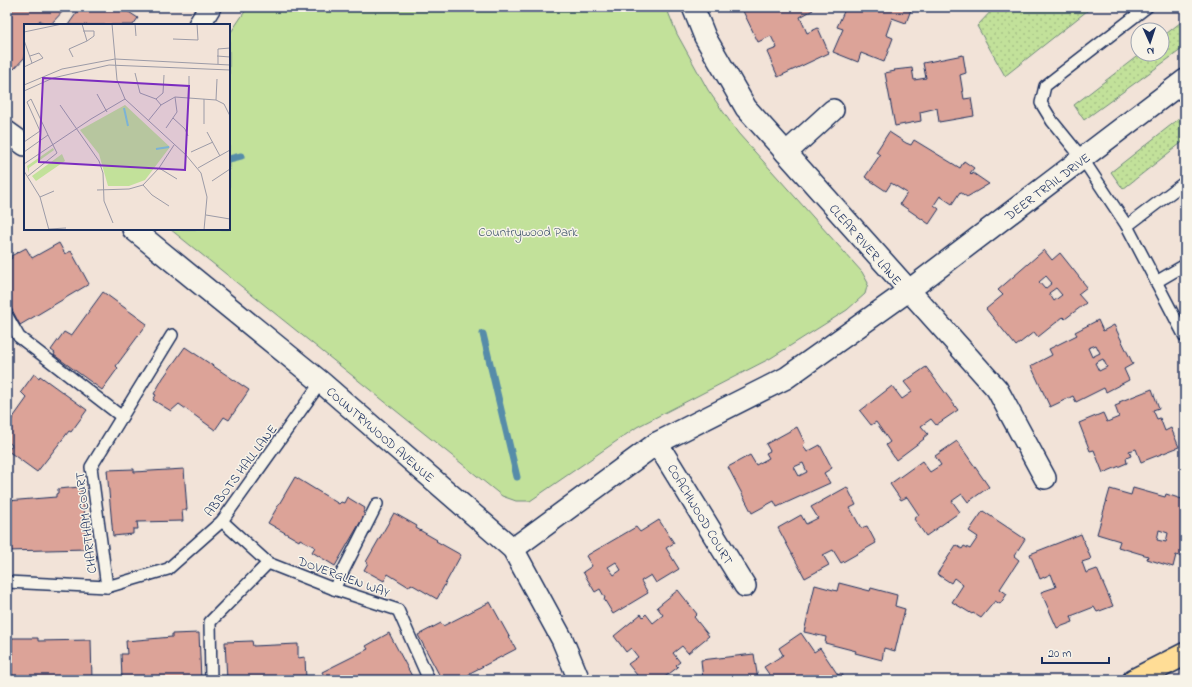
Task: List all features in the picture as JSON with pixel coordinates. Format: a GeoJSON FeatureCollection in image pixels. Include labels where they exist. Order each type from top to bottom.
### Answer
{"type":"FeatureCollection","features":[{"type":"Feature","properties":{"kind":"main road"},"geometry":{"type":"LineString","coordinates":[[1134,680],[1185,654]]}},
{"type":"Feature","properties":{"kind":"street"},"geometry":{"type":"LineString","coordinates":[[200,24],[210,7]]}},
{"type":"Feature","properties":{"kind":"street","name":"CLEAR RIVER LANE"},"geometry":{"type":"LineString","coordinates":[[693,7],[705,37],[746,108],[908,292],[997,389],[1045,478]]}},
{"type":"Feature","properties":{"kind":"street","name":"DEER TRAIL DRIVE"},"geometry":{"type":"LineString","coordinates":[[513,549],[657,443],[786,378],[908,292],[1185,80]]}},
{"type":"Feature","properties":{"kind":"street"},"geometry":{"type":"LineString","coordinates":[[786,153],[833,110]]}},
{"type":"Feature","properties":{"kind":"street"},"geometry":{"type":"LineString","coordinates":[[7,132],[24,145]]}},
{"type":"Feature","properties":{"kind":"street","name":"COUNTRYWOOD AVENUE"},"geometry":{"type":"LineString","coordinates":[[134,230],[321,382],[513,549],[562,639],[579,680]]}},
{"type":"Feature","properties":{"kind":"street","name":"COACHWOOD COURT"},"geometry":{"type":"LineString","coordinates":[[657,443],[745,586]]}},
{"type":"Feature","properties":{"kind":"lane"},"geometry":{"type":"LineString","coordinates":[[1147,7],[1045,86],[1041,102],[1052,121],[1082,158],[1127,226],[1185,337]]}},
{"type":"Feature","properties":{"kind":"lane"},"geometry":{"type":"LineString","coordinates":[[1127,226],[1185,182]]}},
{"type":"Feature","properties":{"kind":"lane"},"geometry":{"type":"LineString","coordinates":[[1156,282],[1185,265]]}},
{"type":"Feature","properties":{"kind":"lane"},"geometry":{"type":"LineString","coordinates":[[7,316],[18,337],[122,417]]}},
{"type":"Feature","properties":{"kind":"lane","name":"CHARTHAM COURT"},"geometry":{"type":"LineString","coordinates":[[107,587],[91,467],[172,335]]}},
{"type":"Feature","properties":{"kind":"lane","name":"ABBOTS HALL LANE"},"geometry":{"type":"LineString","coordinates":[[7,582],[107,587],[168,569],[222,521],[321,382]]}},
{"type":"Feature","properties":{"kind":"lane"},"geometry":{"type":"LineString","coordinates":[[334,589],[377,504]]}},
{"type":"Feature","properties":{"kind":"lane","name":"DOVERGLEN WAY"},"geometry":{"type":"LineString","coordinates":[[222,521],[268,563],[334,589],[398,610],[429,680]]}},
{"type":"Feature","properties":{"kind":"lane"},"geometry":{"type":"LineString","coordinates":[[211,680],[210,622],[268,563]]}},
{"type":"Feature","properties":{"kind":"green space","name":"Countrywood Park"},"geometry":{"type":"Polygon","coordinates":[[[248,7],[666,7],[677,34],[708,90],[738,133],[862,272],[868,283],[865,294],[847,310],[771,358],[637,427],[530,501],[516,501],[502,496],[171,230],[230,230],[230,34],[248,7]]]}},
{"type":"Feature","properties":{"kind":"green space"},"geometry":{"type":"Polygon","coordinates":[[[995,7],[1092,7],[1005,76],[977,26],[995,7]]]}},
{"type":"Feature","properties":{"kind":"green space"},"geometry":{"type":"Polygon","coordinates":[[[1185,19],[1185,47],[1170,58],[1170,31],[1185,19]]]}},
{"type":"Feature","properties":{"kind":"green space"},"geometry":{"type":"Polygon","coordinates":[[[1130,62],[1164,62],[1084,120],[1074,105],[1130,62]]]}},
{"type":"Feature","properties":{"kind":"green space"},"geometry":{"type":"Polygon","coordinates":[[[1185,114],[1185,140],[1123,189],[1111,172],[1185,114]]]}},
{"type":"Feature","properties":{"kind":"building"},"geometry":{"type":"Polygon","coordinates":[[[7,7],[67,7],[51,24],[45,24],[40,20],[36,24],[24,24],[24,58],[14,69],[7,62],[7,7]]]}},
{"type":"Feature","properties":{"kind":"building"},"geometry":{"type":"Polygon","coordinates":[[[89,7],[121,7],[138,18],[134,24],[69,24],[80,8],[86,12],[89,7]]]}},
{"type":"Feature","properties":{"kind":"building"},"geometry":{"type":"Polygon","coordinates":[[[741,7],[812,7],[813,10],[800,17],[807,33],[818,28],[829,53],[778,77],[767,52],[777,48],[771,36],[758,42],[741,7]]]}},
{"type":"Feature","properties":{"kind":"building"},"geometry":{"type":"Polygon","coordinates":[[[846,7],[912,7],[906,23],[892,18],[886,35],[893,38],[884,62],[861,53],[858,62],[833,52],[843,29],[837,27],[846,7]]]}},
{"type":"Feature","properties":{"kind":"building"},"geometry":{"type":"Polygon","coordinates":[[[963,55],[966,73],[960,75],[964,99],[971,98],[974,116],[939,122],[937,108],[920,112],[921,121],[895,126],[885,73],[895,71],[894,70],[912,68],[914,80],[926,78],[923,63],[963,55]]]}},
{"type":"Feature","properties":{"kind":"building"},"geometry":{"type":"Polygon","coordinates":[[[889,132],[911,145],[914,140],[960,168],[964,161],[974,168],[970,173],[972,175],[973,173],[989,184],[967,197],[960,192],[952,204],[940,196],[934,205],[939,209],[929,224],[900,204],[907,193],[891,183],[886,191],[865,177],[880,155],[876,152],[889,132]]]}},
{"type":"Feature","properties":{"kind":"building"},"geometry":{"type":"Polygon","coordinates":[[[59,243],[65,254],[71,251],[89,284],[20,325],[7,300],[7,261],[12,258],[11,256],[26,248],[32,258],[59,243]]]}},
{"type":"Feature","properties":{"kind":"building"},"geometry":{"type":"Polygon","coordinates":[[[1044,250],[1052,260],[1060,253],[1087,287],[1078,294],[1086,303],[1065,319],[1063,317],[1038,337],[1034,332],[1016,346],[986,309],[1003,295],[998,290],[1044,250]],[[1046,276],[1039,282],[1045,289],[1052,283],[1046,276]],[[1056,288],[1049,293],[1054,301],[1062,295],[1056,288]]]}},
{"type":"Feature","properties":{"kind":"building"},"geometry":{"type":"Polygon","coordinates":[[[103,292],[147,324],[116,366],[118,368],[102,390],[54,355],[55,353],[51,350],[64,332],[71,336],[103,292]]]}},
{"type":"Feature","properties":{"kind":"building"},"geometry":{"type":"Polygon","coordinates":[[[1098,320],[1103,331],[1114,325],[1133,364],[1124,369],[1129,380],[1106,392],[1104,388],[1076,402],[1073,396],[1050,407],[1031,366],[1052,355],[1049,349],[1077,335],[1075,332],[1098,320]],[[1096,345],[1088,348],[1092,357],[1100,353],[1096,345]],[[1103,359],[1095,363],[1099,371],[1107,367],[1103,359]]]}},
{"type":"Feature","properties":{"kind":"building"},"geometry":{"type":"Polygon","coordinates":[[[185,347],[249,390],[229,420],[224,417],[215,430],[179,404],[171,411],[153,400],[156,395],[154,394],[163,378],[185,347]]]}},
{"type":"Feature","properties":{"kind":"building"},"geometry":{"type":"Polygon","coordinates":[[[926,367],[958,410],[936,425],[931,419],[921,426],[928,434],[923,438],[924,439],[896,460],[886,445],[890,442],[876,422],[871,425],[860,411],[892,386],[902,399],[912,392],[904,382],[926,367]]]}},
{"type":"Feature","properties":{"kind":"building"},"geometry":{"type":"Polygon","coordinates":[[[34,374],[39,378],[40,376],[87,410],[71,432],[69,431],[37,472],[8,451],[12,445],[7,441],[7,426],[27,398],[21,392],[34,374]]]}},
{"type":"Feature","properties":{"kind":"building"},"geometry":{"type":"Polygon","coordinates":[[[1152,389],[1159,408],[1153,410],[1157,419],[1160,418],[1165,431],[1171,428],[1179,447],[1141,462],[1136,449],[1129,451],[1131,456],[1126,458],[1127,463],[1103,473],[1094,450],[1090,451],[1079,423],[1103,413],[1107,422],[1119,417],[1115,406],[1120,404],[1119,402],[1152,389]]]}},
{"type":"Feature","properties":{"kind":"building"},"geometry":{"type":"Polygon","coordinates":[[[797,427],[805,443],[803,445],[807,452],[820,445],[832,468],[824,473],[830,483],[777,507],[774,501],[752,513],[728,467],[750,455],[756,465],[769,458],[766,453],[770,451],[766,444],[797,427]],[[803,463],[794,467],[799,476],[807,472],[803,463]]]}},
{"type":"Feature","properties":{"kind":"building"},"geometry":{"type":"Polygon","coordinates":[[[957,441],[989,487],[968,502],[962,494],[952,501],[960,512],[926,536],[914,519],[919,515],[907,497],[901,500],[890,484],[922,461],[930,472],[941,465],[935,456],[957,441]]]}},
{"type":"Feature","properties":{"kind":"building"},"geometry":{"type":"Polygon","coordinates":[[[134,469],[134,472],[184,469],[187,510],[182,510],[183,521],[137,522],[138,529],[133,529],[133,534],[113,536],[107,470],[134,469]]]}},
{"type":"Feature","properties":{"kind":"building"},"geometry":{"type":"Polygon","coordinates":[[[295,477],[339,504],[341,502],[344,503],[347,497],[365,508],[363,513],[365,514],[335,566],[312,552],[315,547],[300,539],[299,541],[268,523],[295,477]]]}},
{"type":"Feature","properties":{"kind":"building"},"geometry":{"type":"Polygon","coordinates":[[[80,487],[81,491],[83,491],[87,549],[7,551],[7,501],[56,497],[58,489],[80,487]]]}},
{"type":"Feature","properties":{"kind":"building"},"geometry":{"type":"Polygon","coordinates":[[[847,487],[856,505],[850,508],[861,528],[867,526],[876,543],[841,563],[833,550],[823,555],[829,565],[805,578],[778,528],[801,515],[806,524],[818,518],[811,507],[847,487]]]}},
{"type":"Feature","properties":{"kind":"building"},"geometry":{"type":"Polygon","coordinates":[[[1133,488],[1165,497],[1166,494],[1185,500],[1185,558],[1176,555],[1173,567],[1147,559],[1148,556],[1118,547],[1120,541],[1097,534],[1110,489],[1131,495],[1133,488]],[[1159,530],[1157,540],[1166,542],[1168,533],[1159,530]]]}},
{"type":"Feature","properties":{"kind":"building"},"geometry":{"type":"Polygon","coordinates":[[[983,511],[1025,539],[1014,556],[1019,560],[1000,589],[1007,594],[1000,604],[995,601],[981,618],[952,602],[963,585],[954,578],[951,583],[937,574],[956,545],[962,549],[964,546],[970,549],[978,537],[969,531],[983,511]]]}},
{"type":"Feature","properties":{"kind":"building"},"geometry":{"type":"Polygon","coordinates":[[[394,513],[417,526],[416,528],[437,540],[436,541],[461,555],[437,599],[411,584],[409,587],[388,574],[384,581],[364,570],[368,563],[366,562],[394,513]]]}},
{"type":"Feature","properties":{"kind":"building"},"geometry":{"type":"Polygon","coordinates":[[[659,520],[674,543],[666,548],[679,569],[656,583],[651,575],[641,581],[648,593],[613,614],[600,589],[595,592],[583,572],[592,566],[586,556],[636,527],[640,532],[659,520]],[[616,562],[608,567],[614,575],[621,570],[616,562]]]}},
{"type":"Feature","properties":{"kind":"building"},"geometry":{"type":"Polygon","coordinates":[[[1081,534],[1091,559],[1082,562],[1086,573],[1097,569],[1113,606],[1097,612],[1094,607],[1071,616],[1073,622],[1057,628],[1041,592],[1056,587],[1051,574],[1040,579],[1030,554],[1081,534]]]}},
{"type":"Feature","properties":{"kind":"building"},"geometry":{"type":"Polygon","coordinates":[[[839,583],[870,591],[871,588],[897,595],[895,606],[905,609],[895,651],[884,648],[882,660],[825,643],[826,637],[804,632],[815,585],[837,591],[839,583]]]}},
{"type":"Feature","properties":{"kind":"building"},"geometry":{"type":"Polygon","coordinates":[[[678,590],[697,614],[694,617],[709,636],[688,653],[682,646],[673,653],[680,662],[676,665],[678,667],[661,680],[641,680],[628,664],[638,657],[631,648],[626,652],[614,636],[641,614],[643,617],[646,614],[653,623],[663,615],[657,607],[678,590]]]}},
{"type":"Feature","properties":{"kind":"building"},"geometry":{"type":"Polygon","coordinates":[[[490,602],[516,649],[470,673],[471,675],[468,676],[469,680],[442,680],[418,635],[441,623],[443,626],[490,602]]]}},
{"type":"Feature","properties":{"kind":"building"},"geometry":{"type":"Polygon","coordinates":[[[199,633],[201,680],[122,680],[121,654],[127,654],[126,641],[172,637],[172,634],[199,633]]]}},
{"type":"Feature","properties":{"kind":"building"},"geometry":{"type":"Polygon","coordinates":[[[389,633],[414,680],[326,680],[322,672],[368,649],[366,646],[389,633]]]}},
{"type":"Feature","properties":{"kind":"building"},"geometry":{"type":"Polygon","coordinates":[[[801,633],[814,652],[820,648],[838,675],[841,673],[846,680],[773,680],[764,667],[783,655],[779,648],[801,633]]]}},
{"type":"Feature","properties":{"kind":"building"},"geometry":{"type":"Polygon","coordinates":[[[12,638],[38,638],[38,641],[91,640],[92,680],[12,680],[12,638]]]}},
{"type":"Feature","properties":{"kind":"building"},"geometry":{"type":"Polygon","coordinates":[[[252,641],[253,646],[298,644],[298,658],[305,657],[306,680],[227,680],[225,642],[252,641]]]}},
{"type":"Feature","properties":{"kind":"building"},"geometry":{"type":"Polygon","coordinates":[[[754,654],[758,680],[703,680],[701,660],[754,654]]]}},
{"type":"Feature","properties":{"kind":"waterway"},"geometry":{"type":"LineString","coordinates":[[230,159],[241,156]]}},
{"type":"Feature","properties":{"kind":"waterway"},"geometry":{"type":"LineString","coordinates":[[483,334],[517,477]]}}]}
